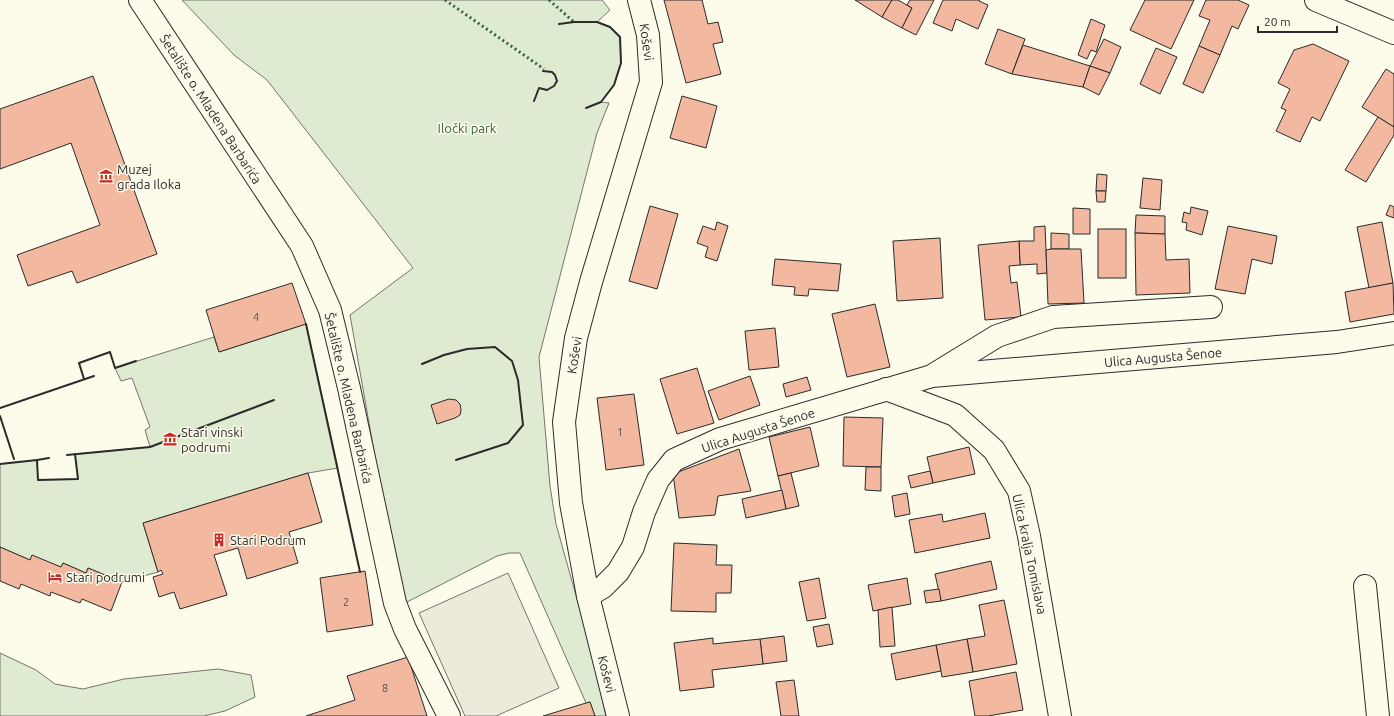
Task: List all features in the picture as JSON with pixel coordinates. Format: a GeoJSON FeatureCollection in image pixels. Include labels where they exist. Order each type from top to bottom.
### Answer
{"type":"FeatureCollection","features":[{"type":"Feature","properties":{"kind":"street","name":"Šetalište o. Mladena Barbarića"},"geometry":{"type":"LineString","coordinates":[[140,0],[302,246],[330,310],[349,388],[395,604],[405,629],[449,716]]}},
{"type":"Feature","properties":{"kind":"street","name":"Koševi"},"geometry":{"type":"LineString","coordinates":[[618,716],[588,596],[571,503],[564,422],[576,338],[591,282],[651,82],[648,35],[639,0]]}},
{"type":"Feature","properties":{"kind":"street"},"geometry":{"type":"LineString","coordinates":[[1316,0],[1394,33]]}},
{"type":"Feature","properties":{"kind":"street","name":"Ulica Augusta Šenoe"},"geometry":{"type":"LineString","coordinates":[[932,376],[997,336],[1053,316],[1211,307]]}},
{"type":"Feature","properties":{"kind":"street","name":"Ulica Augusta Šenoe"},"geometry":{"type":"LineString","coordinates":[[588,596],[603,587],[618,572],[632,547],[644,512],[658,480],[674,460],[720,439],[932,376],[1338,342],[1394,333]]}},
{"type":"Feature","properties":{"kind":"street","name":"Ulica kralja Tomislava"},"geometry":{"type":"LineString","coordinates":[[886,389],[955,415],[994,450],[1019,491],[1029,536],[1060,716]]}},
{"type":"Feature","properties":{"kind":"street"},"geometry":{"type":"LineString","coordinates":[[1365,586],[1378,716]]}},
{"type":"Feature","properties":{"kind":"green space","name":"Iločki park"},"geometry":{"type":"Polygon","coordinates":[[[182,0],[602,0],[610,10],[597,22],[610,27],[620,37],[621,63],[614,85],[601,102],[609,103],[597,133],[539,357],[550,486],[556,524],[592,653],[606,716],[595,716],[590,702],[586,703],[520,553],[509,553],[497,556],[407,602],[397,582],[350,315],[413,268],[267,80],[234,55],[182,0]]]}},
{"type":"Feature","properties":{"kind":"green space"},"geometry":{"type":"Polygon","coordinates":[[[306,324],[338,468],[308,473],[143,523],[158,572],[122,582],[88,568],[86,573],[63,563],[61,567],[30,560],[0,547],[0,464],[37,460],[38,480],[78,479],[75,454],[150,447],[145,430],[150,427],[132,378],[121,381],[115,368],[214,337],[219,352],[306,324]]]}},
{"type":"Feature","properties":{"kind":"green space"},"geometry":{"type":"Polygon","coordinates":[[[0,653],[36,670],[55,684],[83,689],[124,679],[218,669],[251,675],[255,697],[225,711],[204,716],[0,716],[0,653]]]}},
{"type":"Feature","properties":{"kind":"shaded area"},"geometry":{"type":"Polygon","coordinates":[[[508,573],[559,688],[496,716],[465,716],[419,613],[508,573]]]}},
{"type":"Feature","properties":{"kind":"building"},"geometry":{"type":"Polygon","coordinates":[[[664,0],[702,0],[708,24],[718,22],[723,42],[713,44],[721,74],[686,83],[664,0]]]}},
{"type":"Feature","properties":{"kind":"building"},"geometry":{"type":"Polygon","coordinates":[[[855,0],[892,0],[882,17],[855,0]]]}},
{"type":"Feature","properties":{"kind":"building"},"geometry":{"type":"Polygon","coordinates":[[[892,0],[898,0],[912,8],[902,28],[882,17],[892,0]]]}},
{"type":"Feature","properties":{"kind":"building"},"geometry":{"type":"Polygon","coordinates":[[[910,0],[934,0],[916,35],[902,28],[912,8],[907,5],[910,0]]]}},
{"type":"Feature","properties":{"kind":"building"},"geometry":{"type":"Polygon","coordinates":[[[943,0],[980,0],[979,1],[988,5],[978,29],[956,19],[952,31],[933,23],[943,0]]]}},
{"type":"Feature","properties":{"kind":"building"},"geometry":{"type":"Polygon","coordinates":[[[1145,0],[1194,0],[1171,49],[1130,30],[1145,0]]]}},
{"type":"Feature","properties":{"kind":"building"},"geometry":{"type":"Polygon","coordinates":[[[1206,0],[1238,0],[1249,5],[1238,29],[1232,26],[1220,55],[1199,46],[1210,20],[1199,16],[1206,0]]]}},
{"type":"Feature","properties":{"kind":"building"},"geometry":{"type":"Polygon","coordinates":[[[1091,19],[1105,25],[1096,52],[1091,50],[1087,59],[1078,55],[1091,19]]]}},
{"type":"Feature","properties":{"kind":"building"},"geometry":{"type":"Polygon","coordinates":[[[998,29],[1025,39],[1012,74],[985,64],[998,29]]]}},
{"type":"Feature","properties":{"kind":"building"},"geometry":{"type":"Polygon","coordinates":[[[1104,39],[1121,47],[1110,73],[1090,66],[1104,39]]]}},
{"type":"Feature","properties":{"kind":"building"},"geometry":{"type":"Polygon","coordinates":[[[1313,44],[1349,61],[1320,121],[1312,117],[1300,142],[1276,131],[1286,110],[1281,108],[1290,89],[1278,83],[1294,50],[1313,44]]]}},
{"type":"Feature","properties":{"kind":"building"},"geometry":{"type":"Polygon","coordinates":[[[1023,45],[1090,66],[1083,87],[1012,74],[1023,45]]]}},
{"type":"Feature","properties":{"kind":"building"},"geometry":{"type":"Polygon","coordinates":[[[1199,46],[1220,55],[1203,93],[1183,84],[1199,46]]]}},
{"type":"Feature","properties":{"kind":"building"},"geometry":{"type":"Polygon","coordinates":[[[1156,48],[1177,57],[1160,94],[1140,84],[1156,48]]]}},
{"type":"Feature","properties":{"kind":"building"},"geometry":{"type":"Polygon","coordinates":[[[1090,66],[1110,73],[1099,95],[1083,87],[1090,66]]]}},
{"type":"Feature","properties":{"kind":"building"},"geometry":{"type":"Polygon","coordinates":[[[1386,69],[1394,74],[1394,127],[1362,107],[1386,69]]]}},
{"type":"Feature","properties":{"kind":"building","name":"Muzej grada Iloka"},"geometry":{"type":"Polygon","coordinates":[[[93,76],[157,254],[77,283],[72,271],[28,286],[17,255],[100,225],[71,143],[0,169],[0,109],[93,76]]]}},
{"type":"Feature","properties":{"kind":"building"},"geometry":{"type":"Polygon","coordinates":[[[682,96],[717,106],[706,148],[670,138],[682,96]]]}},
{"type":"Feature","properties":{"kind":"building"},"geometry":{"type":"Polygon","coordinates":[[[1378,117],[1394,127],[1394,135],[1366,182],[1345,170],[1378,117]]]}},
{"type":"Feature","properties":{"kind":"building"},"geometry":{"type":"Polygon","coordinates":[[[1097,174],[1107,175],[1106,191],[1096,191],[1097,174]]]}},
{"type":"Feature","properties":{"kind":"building"},"geometry":{"type":"Polygon","coordinates":[[[1143,178],[1162,180],[1160,210],[1140,208],[1143,178]]]}},
{"type":"Feature","properties":{"kind":"building"},"geometry":{"type":"Polygon","coordinates":[[[1096,191],[1106,191],[1105,202],[1097,202],[1096,191]]]}},
{"type":"Feature","properties":{"kind":"building"},"geometry":{"type":"Polygon","coordinates":[[[1390,205],[1394,207],[1394,218],[1386,215],[1390,205]]]}},
{"type":"Feature","properties":{"kind":"building"},"geometry":{"type":"Polygon","coordinates":[[[650,206],[678,214],[657,289],[629,281],[650,206]]]}},
{"type":"Feature","properties":{"kind":"building"},"geometry":{"type":"Polygon","coordinates":[[[1191,207],[1208,211],[1202,235],[1186,230],[1187,223],[1182,222],[1184,212],[1190,214],[1191,207]]]}},
{"type":"Feature","properties":{"kind":"building"},"geometry":{"type":"Polygon","coordinates":[[[1073,208],[1090,209],[1090,234],[1073,234],[1073,208]]]}},
{"type":"Feature","properties":{"kind":"building"},"geometry":{"type":"Polygon","coordinates":[[[1136,215],[1165,216],[1165,234],[1135,233],[1136,215]]]}},
{"type":"Feature","properties":{"kind":"building"},"geometry":{"type":"Polygon","coordinates":[[[717,222],[728,226],[717,261],[705,257],[708,247],[697,243],[703,226],[715,230],[717,222]]]}},
{"type":"Feature","properties":{"kind":"building"},"geometry":{"type":"Polygon","coordinates":[[[1382,222],[1393,283],[1369,288],[1357,227],[1382,222]]]}},
{"type":"Feature","properties":{"kind":"building"},"geometry":{"type":"Polygon","coordinates":[[[1045,226],[1047,273],[1037,274],[1037,264],[1020,265],[1019,241],[1034,241],[1034,227],[1045,226]]]}},
{"type":"Feature","properties":{"kind":"building"},"geometry":{"type":"Polygon","coordinates":[[[1228,226],[1277,236],[1272,264],[1252,259],[1245,294],[1215,289],[1228,226]]]}},
{"type":"Feature","properties":{"kind":"building"},"geometry":{"type":"Polygon","coordinates":[[[1098,229],[1126,229],[1126,278],[1098,278],[1098,229]]]}},
{"type":"Feature","properties":{"kind":"building"},"geometry":{"type":"Polygon","coordinates":[[[1051,233],[1069,234],[1069,249],[1051,249],[1051,233]]]}},
{"type":"Feature","properties":{"kind":"building"},"geometry":{"type":"Polygon","coordinates":[[[1135,233],[1165,234],[1166,260],[1189,259],[1190,293],[1136,295],[1135,233]]]}},
{"type":"Feature","properties":{"kind":"building"},"geometry":{"type":"Polygon","coordinates":[[[940,238],[943,298],[897,301],[893,241],[940,238]]]}},
{"type":"Feature","properties":{"kind":"building"},"geometry":{"type":"Polygon","coordinates":[[[1019,241],[1020,265],[1009,266],[1011,283],[1017,282],[1021,317],[985,320],[978,245],[1019,241]]]}},
{"type":"Feature","properties":{"kind":"building"},"geometry":{"type":"Polygon","coordinates":[[[1081,249],[1084,303],[1048,304],[1046,250],[1081,249]]]}},
{"type":"Feature","properties":{"kind":"building"},"geometry":{"type":"Polygon","coordinates":[[[775,259],[841,264],[838,291],[809,289],[808,296],[794,295],[795,287],[772,285],[775,259]]]}},
{"type":"Feature","properties":{"kind":"building"},"geometry":{"type":"Polygon","coordinates":[[[292,283],[306,324],[219,352],[206,310],[292,283]]]}},
{"type":"Feature","properties":{"kind":"building"},"geometry":{"type":"Polygon","coordinates":[[[1393,283],[1394,314],[1350,322],[1345,292],[1393,283]]]}},
{"type":"Feature","properties":{"kind":"building"},"geometry":{"type":"Polygon","coordinates":[[[875,304],[890,367],[847,377],[832,314],[875,304]]]}},
{"type":"Feature","properties":{"kind":"building"},"geometry":{"type":"Polygon","coordinates":[[[775,328],[779,367],[749,370],[745,331],[775,328]]]}},
{"type":"Feature","properties":{"kind":"building"},"geometry":{"type":"Polygon","coordinates":[[[697,368],[714,423],[677,434],[660,379],[697,368]]]}},
{"type":"Feature","properties":{"kind":"building"},"geometry":{"type":"Polygon","coordinates":[[[750,376],[760,405],[719,420],[708,391],[750,376]]]}},
{"type":"Feature","properties":{"kind":"building"},"geometry":{"type":"Polygon","coordinates":[[[807,377],[811,390],[786,397],[783,384],[807,377]]]}},
{"type":"Feature","properties":{"kind":"building"},"geometry":{"type":"Polygon","coordinates":[[[634,394],[644,465],[606,470],[597,398],[634,394]]]}},
{"type":"Feature","properties":{"kind":"building"},"geometry":{"type":"Polygon","coordinates":[[[449,399],[456,400],[460,404],[460,415],[437,424],[431,405],[449,399]]]}},
{"type":"Feature","properties":{"kind":"building"},"geometry":{"type":"Polygon","coordinates":[[[844,417],[883,418],[881,467],[843,466],[844,417]]]}},
{"type":"Feature","properties":{"kind":"building"},"geometry":{"type":"Polygon","coordinates":[[[810,427],[819,466],[778,476],[769,437],[810,427]]]}},
{"type":"Feature","properties":{"kind":"building"},"geometry":{"type":"Polygon","coordinates":[[[969,447],[975,474],[933,483],[927,457],[969,447]]]}},
{"type":"Feature","properties":{"kind":"building"},"geometry":{"type":"Polygon","coordinates":[[[739,449],[751,491],[718,496],[715,515],[679,518],[673,474],[739,449]]]}},
{"type":"Feature","properties":{"kind":"building"},"geometry":{"type":"Polygon","coordinates":[[[866,467],[881,467],[881,491],[865,490],[866,467]]]}},
{"type":"Feature","properties":{"kind":"building"},"geometry":{"type":"Polygon","coordinates":[[[930,471],[933,483],[911,488],[908,476],[930,471]]]}},
{"type":"Feature","properties":{"kind":"building","name":"Stari Podrum"},"geometry":{"type":"Polygon","coordinates":[[[308,473],[322,522],[289,532],[298,563],[247,579],[238,548],[214,555],[227,595],[180,609],[174,592],[159,597],[153,577],[163,574],[161,570],[158,572],[143,523],[308,473]]]}},
{"type":"Feature","properties":{"kind":"building"},"geometry":{"type":"Polygon","coordinates":[[[791,473],[799,506],[786,509],[778,476],[791,473]]]}},
{"type":"Feature","properties":{"kind":"building"},"geometry":{"type":"Polygon","coordinates":[[[782,490],[786,509],[746,518],[742,499],[782,490]]]}},
{"type":"Feature","properties":{"kind":"building"},"geometry":{"type":"Polygon","coordinates":[[[907,493],[910,514],[895,517],[892,496],[907,493]]]}},
{"type":"Feature","properties":{"kind":"building"},"geometry":{"type":"Polygon","coordinates":[[[985,513],[990,538],[915,553],[909,520],[942,514],[943,522],[985,513]]]}},
{"type":"Feature","properties":{"kind":"building"},"geometry":{"type":"Polygon","coordinates":[[[674,543],[717,545],[716,565],[732,565],[731,593],[716,593],[716,612],[671,611],[674,543]]]}},
{"type":"Feature","properties":{"kind":"building","name":"Stari podrumi"},"geometry":{"type":"Polygon","coordinates":[[[0,547],[30,560],[32,555],[61,567],[63,563],[86,573],[88,568],[122,582],[111,611],[82,599],[80,603],[51,592],[50,596],[21,584],[19,589],[0,581],[0,547]]]}},
{"type":"Feature","properties":{"kind":"building"},"geometry":{"type":"Polygon","coordinates":[[[991,561],[997,589],[941,601],[935,574],[991,561]]]}},
{"type":"Feature","properties":{"kind":"building"},"geometry":{"type":"Polygon","coordinates":[[[365,571],[373,625],[327,632],[320,578],[365,571]]]}},
{"type":"Feature","properties":{"kind":"building"},"geometry":{"type":"Polygon","coordinates":[[[819,578],[826,618],[807,621],[799,582],[819,578]]]}},
{"type":"Feature","properties":{"kind":"building"},"geometry":{"type":"Polygon","coordinates":[[[907,578],[911,604],[873,611],[868,585],[907,578]]]}},
{"type":"Feature","properties":{"kind":"building"},"geometry":{"type":"Polygon","coordinates":[[[939,589],[941,601],[926,603],[924,591],[939,589]]]}},
{"type":"Feature","properties":{"kind":"building"},"geometry":{"type":"Polygon","coordinates":[[[1004,600],[1017,664],[973,672],[967,639],[985,636],[979,605],[1004,600]]]}},
{"type":"Feature","properties":{"kind":"building"},"geometry":{"type":"Polygon","coordinates":[[[892,607],[895,646],[880,647],[878,610],[892,607]]]}},
{"type":"Feature","properties":{"kind":"building"},"geometry":{"type":"Polygon","coordinates":[[[829,624],[833,644],[817,647],[813,627],[829,624]]]}},
{"type":"Feature","properties":{"kind":"building"},"geometry":{"type":"Polygon","coordinates":[[[784,636],[787,661],[763,664],[760,639],[784,636]]]}},
{"type":"Feature","properties":{"kind":"building"},"geometry":{"type":"Polygon","coordinates":[[[713,638],[713,644],[760,639],[763,664],[712,670],[714,687],[680,691],[674,643],[713,638]]]}},
{"type":"Feature","properties":{"kind":"building"},"geometry":{"type":"Polygon","coordinates":[[[967,639],[973,672],[942,677],[936,645],[967,639]]]}},
{"type":"Feature","properties":{"kind":"building"},"geometry":{"type":"Polygon","coordinates":[[[936,645],[941,671],[896,680],[891,654],[936,645]]]}},
{"type":"Feature","properties":{"kind":"building"},"geometry":{"type":"Polygon","coordinates":[[[408,657],[427,716],[306,716],[355,700],[347,676],[408,657]]]}},
{"type":"Feature","properties":{"kind":"building"},"geometry":{"type":"Polygon","coordinates":[[[1016,672],[1023,710],[988,716],[975,716],[969,681],[1016,672]]]}},
{"type":"Feature","properties":{"kind":"building"},"geometry":{"type":"Polygon","coordinates":[[[794,680],[799,716],[781,716],[776,682],[794,680]]]}},
{"type":"Feature","properties":{"kind":"building"},"geometry":{"type":"Polygon","coordinates":[[[590,702],[595,716],[543,716],[586,703],[590,702]]]}},
{"type":"Feature","properties":{"kind":"hedge"},"geometry":{"type":"LineString","coordinates":[[445,0],[544,69]]}},
{"type":"Feature","properties":{"kind":"hedge"},"geometry":{"type":"LineString","coordinates":[[549,0],[574,22]]}},
{"type":"Feature","properties":{"kind":"wall"},"geometry":{"type":"LineString","coordinates":[[559,24],[574,22],[597,22],[610,27],[620,37],[621,63],[614,85],[601,102],[586,108]]}},
{"type":"Feature","properties":{"kind":"wall"},"geometry":{"type":"LineString","coordinates":[[534,101],[539,88],[547,90],[554,86],[557,81],[552,72],[543,71]]}},
{"type":"Feature","properties":{"kind":"wall"},"geometry":{"type":"LineString","coordinates":[[306,324],[360,572]]}},
{"type":"Feature","properties":{"kind":"wall"},"geometry":{"type":"LineString","coordinates":[[422,364],[444,355],[467,349],[495,347],[512,361],[518,380],[523,425],[508,443],[456,460]]}},
{"type":"Feature","properties":{"kind":"wall"},"geometry":{"type":"LineString","coordinates":[[84,379],[79,363],[110,352],[115,368],[136,361]]}},
{"type":"Feature","properties":{"kind":"wall"},"geometry":{"type":"LineString","coordinates":[[0,408],[94,376]]}},
{"type":"Feature","properties":{"kind":"wall"},"geometry":{"type":"LineString","coordinates":[[67,455],[150,447],[274,400]]}},
{"type":"Feature","properties":{"kind":"wall"},"geometry":{"type":"LineString","coordinates":[[0,416],[14,459]]}},
{"type":"Feature","properties":{"kind":"wall"},"geometry":{"type":"LineString","coordinates":[[0,464],[37,460],[38,480],[78,479],[75,454]]}},
{"type":"Feature","properties":{"kind":"wall"},"geometry":{"type":"LineString","coordinates":[[37,460],[49,458]]}},
{"type":"Feature","properties":{"kind":"place","name":"Muzej grada Iloka"},"geometry":{"type":"Point","coordinates":[106,176]}},
{"type":"Feature","properties":{"kind":"place","name":"Stari vinski podrumi"},"geometry":{"type":"Point","coordinates":[170,439]}},
{"type":"Feature","properties":{"kind":"place","name":"Stari Podrum"},"geometry":{"type":"Point","coordinates":[219,540]}},
{"type":"Feature","properties":{"kind":"place","name":"Stari podrumi"},"geometry":{"type":"Point","coordinates":[55,577]}}]}
